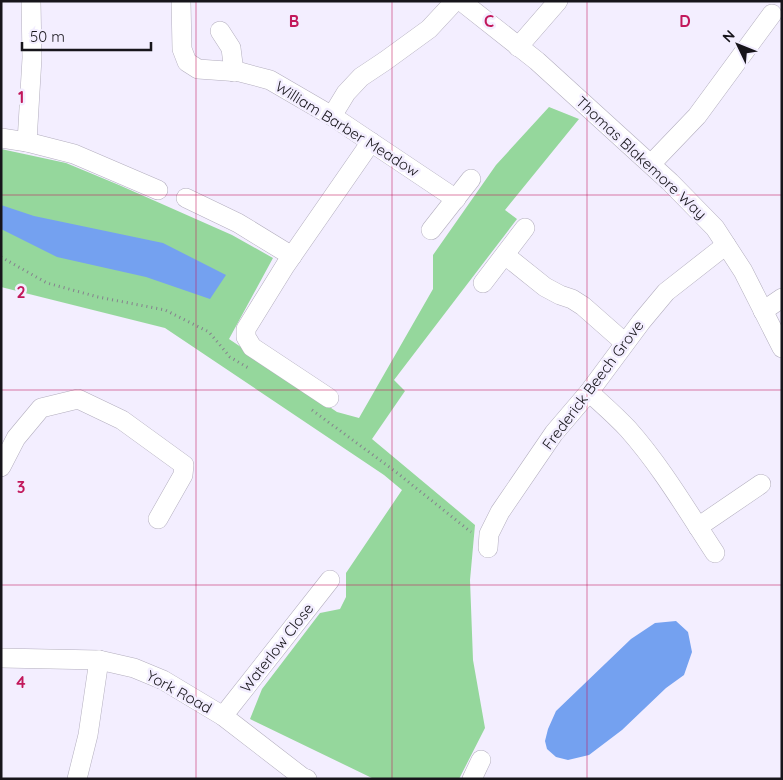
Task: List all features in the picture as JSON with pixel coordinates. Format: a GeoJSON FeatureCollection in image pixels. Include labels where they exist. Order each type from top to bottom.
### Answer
{"type":"FeatureCollection","features":[{"type":"Feature","properties":{"kind":"street"},"geometry":{"type":"LineString","coordinates":[[27,142],[32,58],[31,1]]}},
{"type":"Feature","properties":{"kind":"street","name":"William Barber Meadow"},"geometry":{"type":"LineString","coordinates":[[181,1],[182,49],[187,62],[198,69],[240,72],[270,80],[332,116],[456,199]]}},
{"type":"Feature","properties":{"kind":"street"},"geometry":{"type":"LineString","coordinates":[[332,116],[346,93],[361,77],[429,28],[455,1]]}},
{"type":"Feature","properties":{"kind":"street","name":"Thomas Blakemore Way"},"geometry":{"type":"LineString","coordinates":[[461,1],[537,61],[651,164],[715,228],[743,271],[782,348]]}},
{"type":"Feature","properties":{"kind":"street"},"geometry":{"type":"LineString","coordinates":[[518,47],[558,1]]}},
{"type":"Feature","properties":{"kind":"street"},"geometry":{"type":"LineString","coordinates":[[651,164],[697,116],[772,14]]}},
{"type":"Feature","properties":{"kind":"street"},"geometry":{"type":"LineString","coordinates":[[220,31],[231,48],[234,72]]}},
{"type":"Feature","properties":{"kind":"street"},"geometry":{"type":"LineString","coordinates":[[1,138],[27,142],[74,154],[158,190]]}},
{"type":"Feature","properties":{"kind":"street"},"geometry":{"type":"LineString","coordinates":[[329,398],[252,347],[246,337],[246,328],[292,256],[371,142]]}},
{"type":"Feature","properties":{"kind":"street"},"geometry":{"type":"LineString","coordinates":[[431,230],[471,179]]}},
{"type":"Feature","properties":{"kind":"street"},"geometry":{"type":"LineString","coordinates":[[186,198],[238,223],[292,256]]}},
{"type":"Feature","properties":{"kind":"street"},"geometry":{"type":"LineString","coordinates":[[483,283],[525,228]]}},
{"type":"Feature","properties":{"kind":"street","name":"Frederick Beech Grove"},"geometry":{"type":"LineString","coordinates":[[488,548],[489,534],[500,512],[554,433],[589,392],[666,292],[726,245]]}},
{"type":"Feature","properties":{"kind":"street"},"geometry":{"type":"LineString","coordinates":[[505,254],[545,287],[583,306],[625,343]]}},
{"type":"Feature","properties":{"kind":"street"},"geometry":{"type":"LineString","coordinates":[[763,311],[782,298]]}},
{"type":"Feature","properties":{"kind":"street"},"geometry":{"type":"LineString","coordinates":[[589,392],[628,429],[652,457],[715,553]]}},
{"type":"Feature","properties":{"kind":"street"},"geometry":{"type":"LineString","coordinates":[[1,468],[16,438],[41,408],[78,399],[122,420],[184,465],[183,475],[158,519]]}},
{"type":"Feature","properties":{"kind":"street"},"geometry":{"type":"LineString","coordinates":[[698,527],[761,484]]}},
{"type":"Feature","properties":{"kind":"street","name":"Waterlow Close"},"geometry":{"type":"LineString","coordinates":[[223,716],[330,580]]}},
{"type":"Feature","properties":{"kind":"street","name":"York Road"},"geometry":{"type":"LineString","coordinates":[[1,658],[99,660],[134,668],[162,680],[223,716],[307,779]]}},
{"type":"Feature","properties":{"kind":"street"},"geometry":{"type":"LineString","coordinates":[[78,779],[88,735],[99,660]]}},
{"type":"Feature","properties":{"kind":"street"},"geometry":{"type":"LineString","coordinates":[[472,779],[481,760]]}},
{"type":"Feature","properties":{"kind":"path"},"geometry":{"type":"LineString","coordinates":[[1,257],[47,283],[98,297],[165,310],[209,332],[230,357],[255,372]]}},
{"type":"Feature","properties":{"kind":"path"},"geometry":{"type":"LineString","coordinates":[[309,408],[396,472],[488,548]]}},
{"type":"Feature","properties":{"kind":"green space"},"geometry":{"type":"Polygon","coordinates":[[[549,107],[579,119],[505,210],[517,219],[394,380],[405,391],[372,439],[475,525],[470,580],[473,660],[485,728],[459,779],[374,779],[250,719],[262,689],[320,613],[340,609],[346,597],[346,573],[402,490],[384,475],[165,328],[1,287],[1,149],[66,163],[232,235],[273,258],[229,339],[337,412],[359,418],[433,289],[433,255],[496,165],[549,107]]]}},
{"type":"Feature","properties":{"kind":"water"},"geometry":{"type":"Polygon","coordinates":[[[1,205],[34,216],[163,243],[226,275],[210,299],[146,277],[57,257],[1,229],[1,205]]]}},
{"type":"Feature","properties":{"kind":"water"},"geometry":{"type":"Polygon","coordinates":[[[676,621],[688,632],[692,652],[684,675],[666,688],[622,730],[589,755],[568,760],[556,757],[547,749],[545,741],[556,711],[631,639],[655,623],[676,621]]]}}]}
